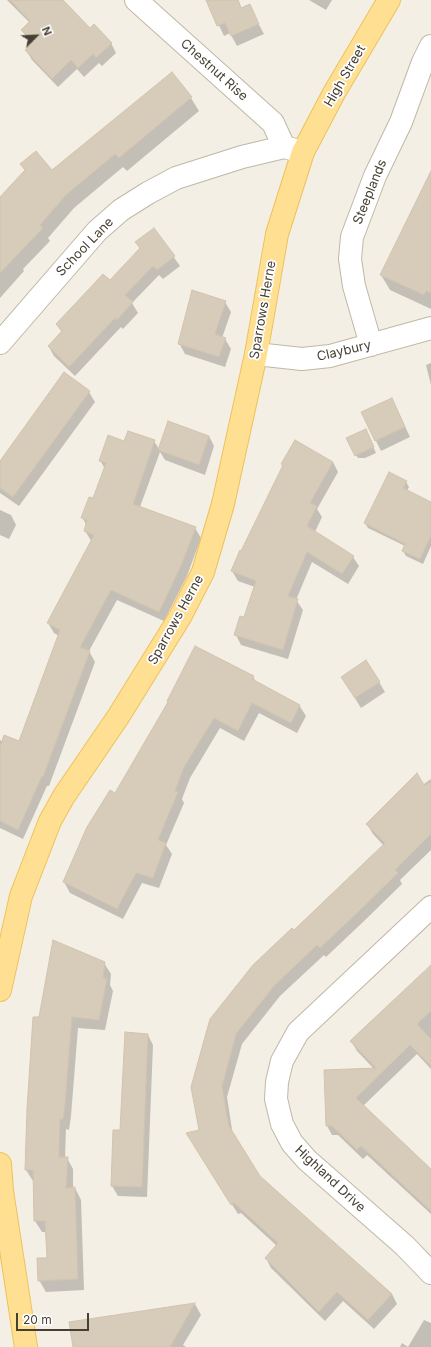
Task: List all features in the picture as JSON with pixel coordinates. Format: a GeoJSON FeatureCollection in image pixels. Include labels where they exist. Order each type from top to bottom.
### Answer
{"type":"FeatureCollection","features":[{"type":"Feature","properties":{"kind":"main road","name":"High Street"},"geometry":{"type":"LineString","coordinates":[[293,150],[334,93],[389,0]]}},
{"type":"Feature","properties":{"kind":"main road","name":"Sparrows Herne"},"geometry":{"type":"LineString","coordinates":[[0,990],[21,896],[50,821],[64,796],[118,716],[176,623],[203,572],[223,504],[256,354],[293,150]]}},
{"type":"Feature","properties":{"kind":"main road"},"geometry":{"type":"LineString","coordinates":[[0,1164],[2,1191],[26,1347]]}},
{"type":"Feature","properties":{"kind":"street","name":"Chestnut Rise"},"geometry":{"type":"LineString","coordinates":[[136,0],[273,123],[293,150]]}},
{"type":"Feature","properties":{"kind":"street","name":"Steeplands"},"geometry":{"type":"LineString","coordinates":[[371,344],[354,286],[350,259],[352,237],[375,176],[401,122],[423,62],[431,46]]}},
{"type":"Feature","properties":{"kind":"street","name":"School Lane"},"geometry":{"type":"LineString","coordinates":[[0,343],[74,256],[97,231],[121,210],[176,178],[228,160],[293,150]]}},
{"type":"Feature","properties":{"kind":"street","name":"Claybury"},"geometry":{"type":"LineString","coordinates":[[256,354],[302,359],[330,356],[431,328]]}},
{"type":"Feature","properties":{"kind":"street","name":"Highland Drive"},"geometry":{"type":"LineString","coordinates":[[431,907],[298,1032],[282,1061],[277,1082],[276,1100],[282,1124],[292,1143],[308,1160],[405,1246],[431,1273]]}},
{"type":"Feature","properties":{"kind":"building"},"geometry":{"type":"Polygon","coordinates":[[[10,0],[63,0],[90,28],[94,24],[112,43],[96,58],[93,54],[78,68],[71,60],[52,79],[25,50],[33,42],[21,30],[30,21],[10,0]]]}},
{"type":"Feature","properties":{"kind":"building"},"geometry":{"type":"Polygon","coordinates":[[[206,0],[238,0],[241,8],[250,4],[259,24],[231,36],[225,23],[217,26],[206,0]]]}},
{"type":"Feature","properties":{"kind":"building"},"geometry":{"type":"Polygon","coordinates":[[[172,72],[192,97],[119,158],[115,154],[66,195],[40,225],[43,228],[0,273],[0,197],[25,170],[20,164],[36,151],[52,170],[172,72]]]}},
{"type":"Feature","properties":{"kind":"building"},"geometry":{"type":"Polygon","coordinates":[[[431,171],[431,293],[426,291],[424,295],[380,275],[431,171]]]}},
{"type":"Feature","properties":{"kind":"building"},"geometry":{"type":"Polygon","coordinates":[[[154,228],[175,256],[157,270],[153,266],[125,295],[133,302],[117,320],[115,318],[69,367],[48,346],[62,331],[56,324],[103,274],[110,280],[140,248],[135,242],[154,228]]]}},
{"type":"Feature","properties":{"kind":"building"},"geometry":{"type":"Polygon","coordinates":[[[192,290],[226,301],[215,334],[226,338],[219,357],[178,344],[192,290]]]}},
{"type":"Feature","properties":{"kind":"building"},"geometry":{"type":"Polygon","coordinates":[[[64,372],[90,391],[13,497],[0,488],[0,461],[64,372]]]}},
{"type":"Feature","properties":{"kind":"building"},"geometry":{"type":"Polygon","coordinates":[[[392,398],[405,427],[375,441],[361,412],[392,398]]]}},
{"type":"Feature","properties":{"kind":"building"},"geometry":{"type":"Polygon","coordinates":[[[168,421],[209,436],[199,465],[158,450],[168,421]]]}},
{"type":"Feature","properties":{"kind":"building"},"geometry":{"type":"Polygon","coordinates":[[[366,429],[374,447],[355,456],[346,438],[366,429]]]}},
{"type":"Feature","properties":{"kind":"building"},"geometry":{"type":"Polygon","coordinates":[[[128,431],[155,440],[133,504],[196,527],[181,566],[159,612],[111,590],[80,647],[90,651],[43,777],[42,776],[18,830],[0,821],[0,747],[4,735],[19,741],[60,630],[47,623],[94,535],[84,531],[87,520],[81,518],[89,497],[93,498],[106,463],[99,461],[108,435],[124,441],[128,431]]]}},
{"type":"Feature","properties":{"kind":"building"},"geometry":{"type":"Polygon","coordinates":[[[295,440],[333,462],[310,503],[317,506],[307,526],[354,556],[342,574],[307,552],[288,596],[298,599],[283,650],[234,635],[240,616],[244,617],[256,581],[231,571],[283,465],[281,464],[295,440]]]}},
{"type":"Feature","properties":{"kind":"building"},"geometry":{"type":"Polygon","coordinates":[[[389,472],[407,481],[403,488],[431,502],[431,536],[420,559],[402,551],[405,544],[364,523],[389,472]]]}},
{"type":"Feature","properties":{"kind":"building"},"geometry":{"type":"Polygon","coordinates":[[[195,646],[254,676],[252,679],[300,705],[291,723],[252,703],[238,731],[214,718],[184,767],[175,791],[178,792],[158,840],[166,843],[153,878],[136,873],[117,909],[63,882],[87,827],[110,790],[115,793],[168,702],[167,701],[195,646]]]}},
{"type":"Feature","properties":{"kind":"building"},"geometry":{"type":"Polygon","coordinates":[[[366,660],[380,682],[355,698],[341,677],[366,660]]]}},
{"type":"Feature","properties":{"kind":"building"},"geometry":{"type":"Polygon","coordinates":[[[417,773],[424,785],[431,782],[431,834],[395,870],[398,873],[357,913],[320,948],[317,945],[274,986],[236,1034],[222,1087],[229,1126],[260,1176],[392,1294],[368,1320],[337,1292],[319,1312],[265,1258],[278,1243],[234,1203],[231,1205],[186,1133],[199,1130],[191,1087],[210,1019],[253,965],[292,928],[294,930],[385,843],[366,824],[417,773]]]}},
{"type":"Feature","properties":{"kind":"building"},"geometry":{"type":"Polygon","coordinates":[[[53,940],[105,962],[103,978],[107,979],[99,1020],[72,1017],[65,1105],[63,1119],[60,1119],[59,1157],[68,1157],[66,1188],[75,1187],[78,1279],[38,1281],[37,1258],[47,1258],[45,1221],[34,1221],[33,1170],[25,1170],[27,1109],[33,1017],[39,1017],[53,940]]]}},
{"type":"Feature","properties":{"kind":"building"},"geometry":{"type":"Polygon","coordinates":[[[431,965],[431,1011],[417,1024],[431,1039],[431,1066],[410,1045],[356,1098],[431,1169],[431,1211],[361,1146],[357,1150],[332,1126],[326,1126],[324,1070],[376,1068],[350,1041],[431,965]]]}},
{"type":"Feature","properties":{"kind":"building"},"geometry":{"type":"Polygon","coordinates":[[[125,1032],[148,1034],[142,1187],[111,1186],[113,1130],[120,1130],[125,1032]]]}},
{"type":"Feature","properties":{"kind":"building"},"geometry":{"type":"Polygon","coordinates":[[[195,1303],[170,1347],[73,1347],[69,1322],[195,1303]]]}}]}
